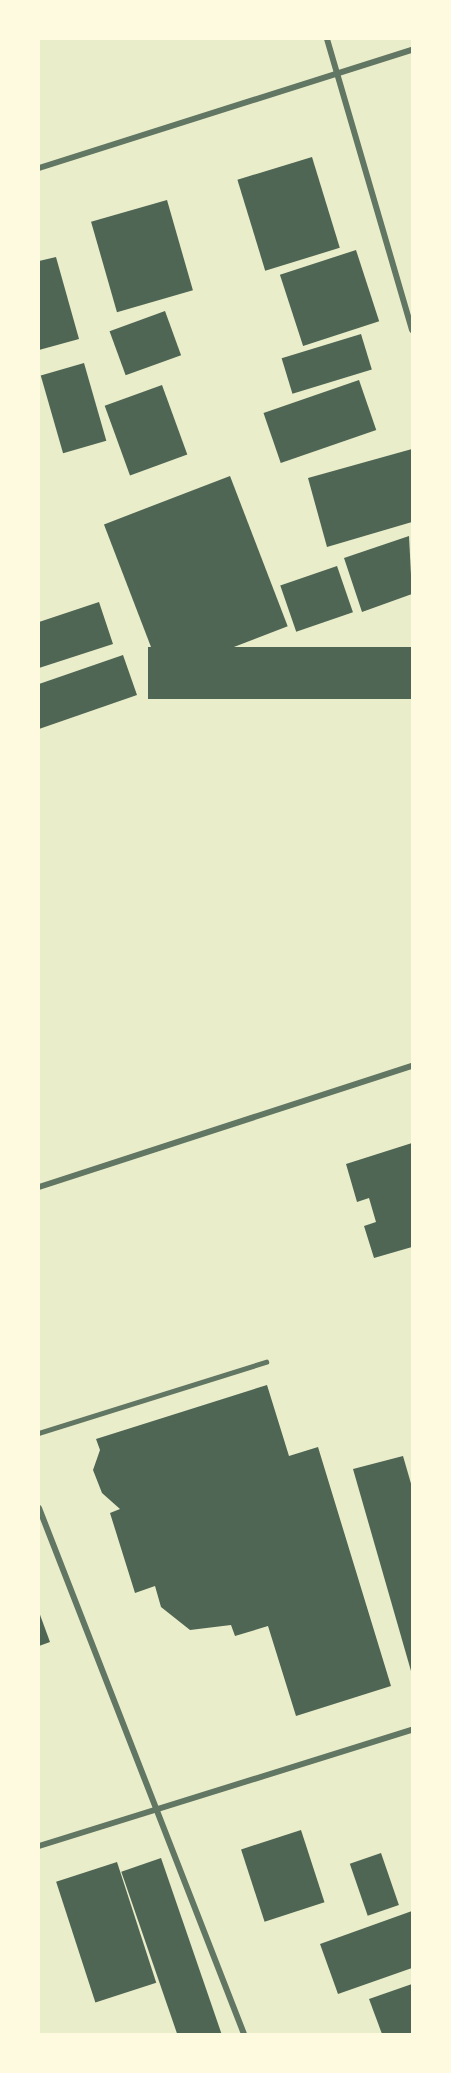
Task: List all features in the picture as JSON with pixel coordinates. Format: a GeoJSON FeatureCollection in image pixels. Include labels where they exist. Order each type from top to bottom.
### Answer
{"type":"FeatureCollection","features":[{"type":"Feature","properties":{"kind":"street"},"geometry":{"type":"LineString","coordinates":[[327,39],[412,330]]}},
{"type":"Feature","properties":{"kind":"street"},"geometry":{"type":"LineString","coordinates":[[39,168],[412,50]]}},
{"type":"Feature","properties":{"kind":"street"},"geometry":{"type":"LineString","coordinates":[[39,1187],[412,1066]]}},
{"type":"Feature","properties":{"kind":"street"},"geometry":{"type":"LineString","coordinates":[[39,1508],[244,2034]]}},
{"type":"Feature","properties":{"kind":"street"},"geometry":{"type":"LineString","coordinates":[[39,1846],[159,1813],[412,1730]]}},
{"type":"Feature","properties":{"kind":"lane"},"geometry":{"type":"LineString","coordinates":[[39,1433],[266,1362]]}},
{"type":"Feature","properties":{"kind":"building"},"geometry":{"type":"Polygon","coordinates":[[[312,157],[340,248],[265,271],[237,180],[312,157]]]}},
{"type":"Feature","properties":{"kind":"building"},"geometry":{"type":"Polygon","coordinates":[[[167,200],[193,290],[117,312],[91,222],[167,200]]]}},
{"type":"Feature","properties":{"kind":"building"},"geometry":{"type":"Polygon","coordinates":[[[356,250],[379,321],[303,346],[280,275],[356,250]]]}},
{"type":"Feature","properties":{"kind":"building"},"geometry":{"type":"Polygon","coordinates":[[[56,257],[79,339],[39,350],[39,261],[56,257]]]}},
{"type":"Feature","properties":{"kind":"building"},"geometry":{"type":"Polygon","coordinates":[[[165,311],[181,355],[126,375],[110,331],[165,311]]]}},
{"type":"Feature","properties":{"kind":"building"},"geometry":{"type":"Polygon","coordinates":[[[361,334],[372,369],[292,394],[282,358],[361,334]]]}},
{"type":"Feature","properties":{"kind":"building"},"geometry":{"type":"Polygon","coordinates":[[[84,363],[106,441],[63,453],[41,375],[84,363]]]}},
{"type":"Feature","properties":{"kind":"building"},"geometry":{"type":"Polygon","coordinates":[[[359,380],[376,430],[281,463],[264,413],[359,380]]]}},
{"type":"Feature","properties":{"kind":"building"},"geometry":{"type":"Polygon","coordinates":[[[162,385],[187,455],[130,475],[105,406],[162,385]]]}},
{"type":"Feature","properties":{"kind":"building"},"geometry":{"type":"Polygon","coordinates":[[[412,449],[412,522],[327,547],[308,478],[412,449]]]}},
{"type":"Feature","properties":{"kind":"building"},"geometry":{"type":"Polygon","coordinates":[[[230,476],[288,626],[162,675],[104,524],[230,476]]]}},
{"type":"Feature","properties":{"kind":"building"},"geometry":{"type":"Polygon","coordinates":[[[409,536],[412,594],[362,612],[344,558],[409,536]]]}},
{"type":"Feature","properties":{"kind":"building"},"geometry":{"type":"Polygon","coordinates":[[[337,566],[353,612],[296,632],[280,586],[337,566]]]}},
{"type":"Feature","properties":{"kind":"building"},"geometry":{"type":"Polygon","coordinates":[[[99,602],[113,644],[39,668],[39,622],[99,602]]]}},
{"type":"Feature","properties":{"kind":"building"},"geometry":{"type":"Polygon","coordinates":[[[148,647],[412,647],[412,699],[148,699],[148,647]]]}},
{"type":"Feature","properties":{"kind":"building"},"geometry":{"type":"Polygon","coordinates":[[[123,655],[137,695],[39,729],[39,684],[123,655]]]}},
{"type":"Feature","properties":{"kind":"building"},"geometry":{"type":"Polygon","coordinates":[[[412,1143],[412,1247],[374,1258],[364,1226],[376,1222],[369,1198],[357,1202],[346,1164],[412,1143]]]}},
{"type":"Feature","properties":{"kind":"building"},"geometry":{"type":"Polygon","coordinates":[[[267,1385],[289,1456],[318,1447],[391,1686],[296,1716],[268,1626],[235,1636],[231,1625],[190,1630],[161,1607],[155,1586],[135,1593],[110,1513],[120,1509],[102,1493],[93,1470],[100,1450],[96,1439],[267,1385]]]}},
{"type":"Feature","properties":{"kind":"building"},"geometry":{"type":"Polygon","coordinates":[[[403,1456],[412,1487],[411,1671],[353,1469],[403,1456]]]}},
{"type":"Feature","properties":{"kind":"building"},"geometry":{"type":"Polygon","coordinates":[[[39,1612],[50,1642],[39,1646],[39,1612]]]}},
{"type":"Feature","properties":{"kind":"building"},"geometry":{"type":"Polygon","coordinates":[[[301,1830],[324,1902],[265,1922],[241,1849],[301,1830]]]}},
{"type":"Feature","properties":{"kind":"building"},"geometry":{"type":"Polygon","coordinates":[[[381,1853],[399,1905],[368,1916],[350,1864],[381,1853]]]}},
{"type":"Feature","properties":{"kind":"building"},"geometry":{"type":"Polygon","coordinates":[[[161,1858],[222,2034],[177,2034],[121,1872],[161,1858]]]}},
{"type":"Feature","properties":{"kind":"building"},"geometry":{"type":"Polygon","coordinates":[[[117,1862],[156,1983],[95,2003],[56,1882],[117,1862]]]}},
{"type":"Feature","properties":{"kind":"building"},"geometry":{"type":"Polygon","coordinates":[[[412,1911],[412,1968],[338,1994],[320,1944],[412,1911]]]}},
{"type":"Feature","properties":{"kind":"building"},"geometry":{"type":"Polygon","coordinates":[[[412,1984],[412,2034],[382,2034],[369,1999],[412,1984]]]}}]}
